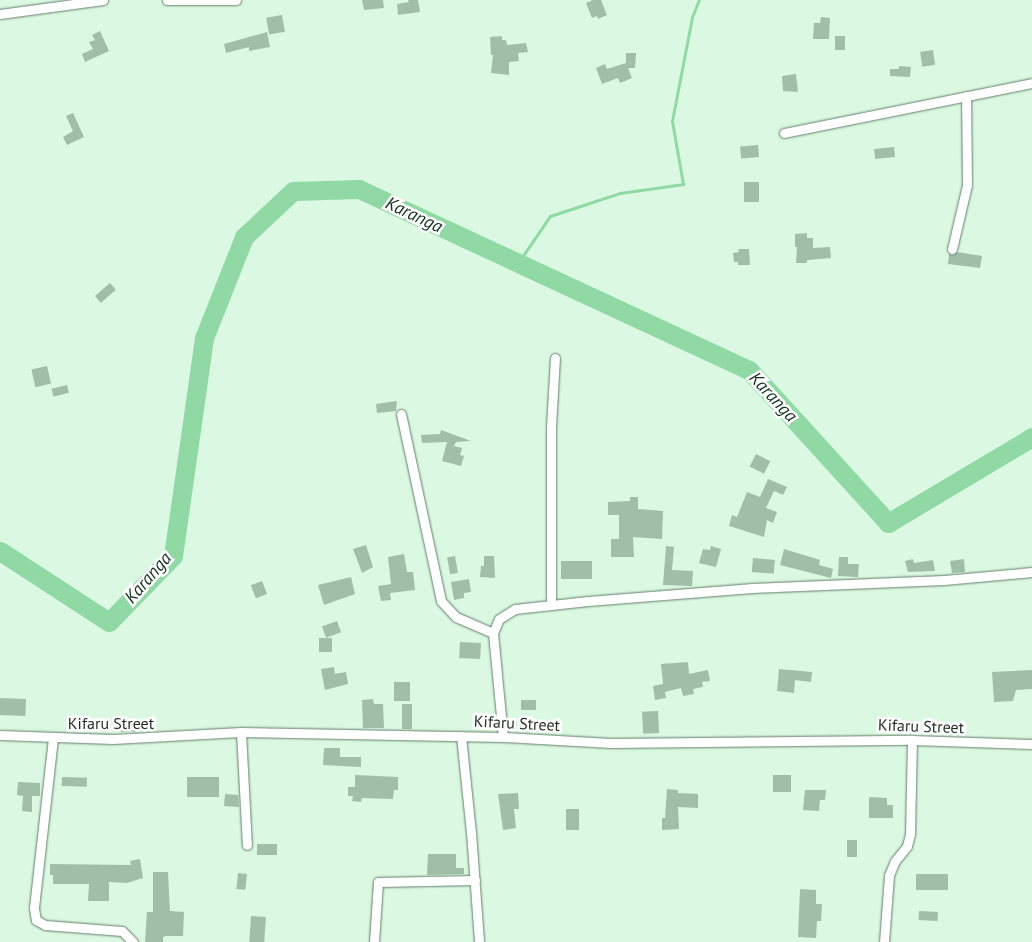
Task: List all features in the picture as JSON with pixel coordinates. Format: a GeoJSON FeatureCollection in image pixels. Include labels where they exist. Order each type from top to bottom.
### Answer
{"type":"FeatureCollection","features":[{"type":"Feature","properties":{"kind":"street"},"geometry":{"type":"LineString","coordinates":[[0,14],[103,0]]}},
{"type":"Feature","properties":{"kind":"street"},"geometry":{"type":"LineString","coordinates":[[168,0],[236,0]]}},
{"type":"Feature","properties":{"kind":"street"},"geometry":{"type":"LineString","coordinates":[[784,133],[1032,83]]}},
{"type":"Feature","properties":{"kind":"street"},"geometry":{"type":"LineString","coordinates":[[952,249],[967,185],[966,96]]}},
{"type":"Feature","properties":{"kind":"street"},"geometry":{"type":"LineString","coordinates":[[551,604],[551,427],[555,358]]}},
{"type":"Feature","properties":{"kind":"street"},"geometry":{"type":"LineString","coordinates":[[401,414],[441,601],[456,617],[494,633]]}},
{"type":"Feature","properties":{"kind":"street"},"geometry":{"type":"LineString","coordinates":[[502,737],[494,633],[502,615],[515,609],[551,604],[752,588],[944,580],[1032,572]]}},
{"type":"Feature","properties":{"kind":"street"},"geometry":{"type":"LineString","coordinates":[[241,732],[248,845]]}},
{"type":"Feature","properties":{"kind":"street","name":"Kifaru Street"},"geometry":{"type":"LineString","coordinates":[[0,735],[53,738],[156,738],[241,732],[502,737],[611,743],[912,740],[1032,744]]}},
{"type":"Feature","properties":{"kind":"street"},"geometry":{"type":"LineString","coordinates":[[461,736],[479,942]]}},
{"type":"Feature","properties":{"kind":"street"},"geometry":{"type":"LineString","coordinates":[[53,738],[34,908],[36,920],[45,925],[122,931],[133,942]]}},
{"type":"Feature","properties":{"kind":"street"},"geometry":{"type":"LineString","coordinates":[[884,942],[889,875],[895,860],[907,846],[910,834],[912,740]]}},
{"type":"Feature","properties":{"kind":"street"},"geometry":{"type":"LineString","coordinates":[[374,942],[378,882],[475,880]]}},
{"type":"Feature","properties":{"kind":"building"},"geometry":{"type":"Polygon","coordinates":[[[362,0],[383,0],[384,8],[364,10],[362,0]]]}},
{"type":"Feature","properties":{"kind":"building"},"geometry":{"type":"Polygon","coordinates":[[[408,0],[418,0],[420,12],[398,15],[397,4],[409,2],[408,0]]]}},
{"type":"Feature","properties":{"kind":"building"},"geometry":{"type":"Polygon","coordinates":[[[593,0],[601,0],[607,15],[598,19],[597,16],[592,18],[586,3],[593,0]]]}},
{"type":"Feature","properties":{"kind":"building"},"geometry":{"type":"Polygon","coordinates":[[[282,15],[285,32],[269,35],[266,18],[282,15]]]}},
{"type":"Feature","properties":{"kind":"building"},"geometry":{"type":"Polygon","coordinates":[[[821,17],[830,18],[829,39],[813,39],[814,23],[820,23],[821,17]]]}},
{"type":"Feature","properties":{"kind":"building"},"geometry":{"type":"Polygon","coordinates":[[[100,31],[109,51],[85,62],[82,54],[93,49],[89,42],[95,40],[92,35],[100,31]]]}},
{"type":"Feature","properties":{"kind":"building"},"geometry":{"type":"Polygon","coordinates":[[[267,32],[270,47],[249,51],[249,47],[226,53],[224,44],[267,32]]]}},
{"type":"Feature","properties":{"kind":"building"},"geometry":{"type":"Polygon","coordinates":[[[502,36],[502,40],[506,40],[507,45],[526,43],[528,52],[518,53],[519,61],[509,62],[509,75],[491,73],[493,55],[491,55],[490,37],[502,36]]]}},
{"type":"Feature","properties":{"kind":"building"},"geometry":{"type":"Polygon","coordinates":[[[835,36],[845,36],[845,50],[835,50],[835,36]]]}},
{"type":"Feature","properties":{"kind":"building"},"geometry":{"type":"Polygon","coordinates":[[[933,50],[935,65],[922,67],[920,52],[933,50]]]}},
{"type":"Feature","properties":{"kind":"building"},"geometry":{"type":"Polygon","coordinates":[[[626,53],[636,53],[635,68],[628,68],[632,78],[620,83],[618,78],[602,84],[596,68],[605,64],[607,69],[626,63],[626,53]]]}},
{"type":"Feature","properties":{"kind":"building"},"geometry":{"type":"Polygon","coordinates":[[[899,66],[911,67],[910,77],[890,76],[890,69],[899,69],[899,66]]]}},
{"type":"Feature","properties":{"kind":"building"},"geometry":{"type":"Polygon","coordinates":[[[796,74],[798,92],[783,91],[782,76],[796,74]]]}},
{"type":"Feature","properties":{"kind":"building"},"geometry":{"type":"Polygon","coordinates":[[[73,113],[84,137],[67,145],[63,137],[73,131],[66,116],[73,113]]]}},
{"type":"Feature","properties":{"kind":"building"},"geometry":{"type":"Polygon","coordinates":[[[758,145],[759,157],[741,159],[740,147],[758,145]]]}},
{"type":"Feature","properties":{"kind":"building"},"geometry":{"type":"Polygon","coordinates":[[[894,147],[895,157],[875,159],[874,149],[894,147]]]}},
{"type":"Feature","properties":{"kind":"building"},"geometry":{"type":"Polygon","coordinates":[[[744,182],[759,182],[759,202],[744,202],[744,182]]]}},
{"type":"Feature","properties":{"kind":"building"},"geometry":{"type":"Polygon","coordinates":[[[807,233],[807,238],[813,238],[813,248],[830,247],[831,258],[807,260],[807,263],[796,263],[797,247],[795,247],[795,234],[807,233]]]}},
{"type":"Feature","properties":{"kind":"building"},"geometry":{"type":"Polygon","coordinates":[[[738,249],[749,249],[750,265],[738,265],[738,262],[734,262],[733,253],[739,252],[738,249]]]}},
{"type":"Feature","properties":{"kind":"building"},"geometry":{"type":"Polygon","coordinates":[[[957,252],[982,256],[980,268],[948,264],[949,254],[953,255],[957,252]]]}},
{"type":"Feature","properties":{"kind":"building"},"geometry":{"type":"Polygon","coordinates":[[[110,283],[116,290],[101,303],[95,296],[110,283]]]}},
{"type":"Feature","properties":{"kind":"building"},"geometry":{"type":"Polygon","coordinates":[[[47,366],[51,384],[35,387],[31,370],[47,366]]]}},
{"type":"Feature","properties":{"kind":"building"},"geometry":{"type":"Polygon","coordinates":[[[67,385],[69,393],[53,397],[51,389],[67,385]]]}},
{"type":"Feature","properties":{"kind":"building"},"geometry":{"type":"Polygon","coordinates":[[[397,401],[396,411],[377,413],[376,404],[397,401]]]}},
{"type":"Feature","properties":{"kind":"building"},"geometry":{"type":"Polygon","coordinates":[[[441,430],[471,441],[456,442],[454,446],[462,448],[460,455],[464,456],[461,466],[442,461],[447,442],[422,443],[421,435],[440,434],[441,430]]]}},
{"type":"Feature","properties":{"kind":"building"},"geometry":{"type":"Polygon","coordinates":[[[756,454],[770,461],[764,474],[750,466],[756,454]]]}},
{"type":"Feature","properties":{"kind":"building"},"geometry":{"type":"Polygon","coordinates":[[[768,479],[787,487],[783,495],[774,491],[766,508],[777,512],[773,523],[767,520],[764,537],[729,526],[732,515],[737,517],[747,492],[760,497],[768,479]]]}},
{"type":"Feature","properties":{"kind":"building"},"geometry":{"type":"Polygon","coordinates":[[[630,497],[638,497],[638,509],[663,511],[662,539],[633,537],[634,557],[611,557],[611,539],[619,539],[619,515],[608,515],[608,502],[630,501],[630,497]]]}},
{"type":"Feature","properties":{"kind":"building"},"geometry":{"type":"Polygon","coordinates":[[[366,545],[373,567],[362,573],[353,549],[366,545]]]}},
{"type":"Feature","properties":{"kind":"building"},"geometry":{"type":"Polygon","coordinates":[[[666,546],[674,547],[672,570],[693,571],[692,586],[663,585],[666,546]]]}},
{"type":"Feature","properties":{"kind":"building"},"geometry":{"type":"Polygon","coordinates":[[[711,546],[721,549],[716,567],[699,563],[703,549],[710,550],[711,546]]]}},
{"type":"Feature","properties":{"kind":"building"},"geometry":{"type":"Polygon","coordinates":[[[784,549],[820,560],[819,565],[833,569],[831,578],[780,565],[784,549]]]}},
{"type":"Feature","properties":{"kind":"building"},"geometry":{"type":"Polygon","coordinates":[[[404,554],[407,572],[413,572],[415,590],[390,593],[391,600],[381,601],[378,586],[391,584],[388,557],[404,554]]]}},
{"type":"Feature","properties":{"kind":"building"},"geometry":{"type":"Polygon","coordinates":[[[455,556],[458,573],[450,574],[447,557],[455,556]]]}},
{"type":"Feature","properties":{"kind":"building"},"geometry":{"type":"Polygon","coordinates":[[[484,556],[494,556],[495,578],[480,577],[481,566],[484,566],[484,556]]]}},
{"type":"Feature","properties":{"kind":"building"},"geometry":{"type":"Polygon","coordinates":[[[839,557],[848,557],[848,564],[859,564],[858,577],[838,576],[839,557]]]}},
{"type":"Feature","properties":{"kind":"building"},"geometry":{"type":"Polygon","coordinates":[[[753,558],[775,560],[774,574],[752,572],[753,558]]]}},
{"type":"Feature","properties":{"kind":"building"},"geometry":{"type":"Polygon","coordinates":[[[913,559],[914,563],[933,560],[935,571],[908,572],[905,561],[913,559]]]}},
{"type":"Feature","properties":{"kind":"building"},"geometry":{"type":"Polygon","coordinates":[[[964,559],[965,572],[952,573],[950,561],[964,559]]]}},
{"type":"Feature","properties":{"kind":"building"},"geometry":{"type":"Polygon","coordinates":[[[561,561],[592,561],[592,579],[561,579],[561,561]]]}},
{"type":"Feature","properties":{"kind":"building"},"geometry":{"type":"Polygon","coordinates":[[[351,577],[355,594],[324,605],[318,585],[351,577]]]}},
{"type":"Feature","properties":{"kind":"building"},"geometry":{"type":"Polygon","coordinates":[[[469,579],[471,592],[464,593],[464,598],[454,600],[451,582],[469,579]]]}},
{"type":"Feature","properties":{"kind":"building"},"geometry":{"type":"Polygon","coordinates":[[[262,581],[267,594],[256,598],[251,585],[262,581]]]}},
{"type":"Feature","properties":{"kind":"building"},"geometry":{"type":"Polygon","coordinates":[[[337,621],[341,632],[326,638],[322,626],[337,621]]]}},
{"type":"Feature","properties":{"kind":"building"},"geometry":{"type":"Polygon","coordinates":[[[319,638],[332,638],[332,652],[319,652],[319,638]]]}},
{"type":"Feature","properties":{"kind":"building"},"geometry":{"type":"Polygon","coordinates":[[[460,642],[481,643],[480,659],[459,658],[460,642]]]}},
{"type":"Feature","properties":{"kind":"building"},"geometry":{"type":"Polygon","coordinates":[[[688,662],[689,674],[708,670],[710,681],[702,682],[703,687],[693,689],[694,694],[683,696],[681,688],[665,692],[666,698],[655,700],[653,686],[663,684],[661,664],[688,662]]]}},
{"type":"Feature","properties":{"kind":"building"},"geometry":{"type":"Polygon","coordinates":[[[334,667],[335,674],[346,672],[348,684],[325,690],[321,669],[334,667]]]}},
{"type":"Feature","properties":{"kind":"building"},"geometry":{"type":"Polygon","coordinates":[[[779,669],[812,672],[811,682],[795,680],[794,693],[777,691],[779,669]]]}},
{"type":"Feature","properties":{"kind":"building"},"geometry":{"type":"Polygon","coordinates":[[[1032,670],[1032,689],[1016,690],[1013,701],[994,702],[992,672],[1032,670]]]}},
{"type":"Feature","properties":{"kind":"building"},"geometry":{"type":"Polygon","coordinates":[[[394,682],[410,682],[410,701],[394,701],[394,682]]]}},
{"type":"Feature","properties":{"kind":"building"},"geometry":{"type":"Polygon","coordinates":[[[0,698],[26,699],[25,716],[0,715],[0,698]]]}},
{"type":"Feature","properties":{"kind":"building"},"geometry":{"type":"Polygon","coordinates":[[[373,699],[374,704],[383,704],[384,728],[363,728],[362,700],[373,699]]]}},
{"type":"Feature","properties":{"kind":"building"},"geometry":{"type":"Polygon","coordinates":[[[521,700],[536,700],[536,710],[521,710],[521,700]]]}},
{"type":"Feature","properties":{"kind":"building"},"geometry":{"type":"Polygon","coordinates":[[[402,704],[412,704],[412,729],[402,729],[402,704]]]}},
{"type":"Feature","properties":{"kind":"building"},"geometry":{"type":"Polygon","coordinates":[[[658,711],[659,733],[643,734],[642,712],[658,711]]]}},
{"type":"Feature","properties":{"kind":"building"},"geometry":{"type":"Polygon","coordinates":[[[121,721],[135,721],[135,732],[121,732],[121,721]]]}},
{"type":"Feature","properties":{"kind":"building"},"geometry":{"type":"Polygon","coordinates":[[[324,748],[340,748],[340,757],[361,757],[361,767],[323,765],[324,748]]]}},
{"type":"Feature","properties":{"kind":"building"},"geometry":{"type":"Polygon","coordinates":[[[355,775],[398,777],[398,790],[394,790],[393,799],[362,798],[361,802],[352,801],[353,796],[348,796],[348,787],[355,787],[355,775]]]}},
{"type":"Feature","properties":{"kind":"building"},"geometry":{"type":"Polygon","coordinates":[[[773,775],[791,775],[791,792],[773,792],[773,775]]]}},
{"type":"Feature","properties":{"kind":"building"},"geometry":{"type":"Polygon","coordinates":[[[62,777],[87,778],[87,787],[62,786],[62,777]]]}},
{"type":"Feature","properties":{"kind":"building"},"geometry":{"type":"Polygon","coordinates":[[[187,777],[219,777],[219,797],[187,797],[187,777]]]}},
{"type":"Feature","properties":{"kind":"building"},"geometry":{"type":"Polygon","coordinates":[[[18,782],[40,783],[40,796],[32,796],[32,812],[22,811],[23,796],[17,795],[18,782]]]}},
{"type":"Feature","properties":{"kind":"building"},"geometry":{"type":"Polygon","coordinates":[[[667,789],[678,790],[678,793],[698,794],[698,808],[678,807],[679,829],[662,830],[662,818],[665,818],[667,789]]]}},
{"type":"Feature","properties":{"kind":"building"},"geometry":{"type":"Polygon","coordinates":[[[805,790],[826,790],[825,800],[820,800],[819,811],[803,810],[805,790]]]}},
{"type":"Feature","properties":{"kind":"building"},"geometry":{"type":"Polygon","coordinates":[[[518,793],[519,809],[514,809],[516,828],[503,830],[498,794],[518,793]]]}},
{"type":"Feature","properties":{"kind":"building"},"geometry":{"type":"Polygon","coordinates":[[[225,794],[238,795],[239,807],[224,806],[225,794]]]}},
{"type":"Feature","properties":{"kind":"building"},"geometry":{"type":"Polygon","coordinates":[[[869,797],[887,798],[887,805],[893,805],[893,818],[869,818],[869,797]]]}},
{"type":"Feature","properties":{"kind":"building"},"geometry":{"type":"Polygon","coordinates":[[[566,809],[579,809],[579,830],[566,830],[566,809]]]}},
{"type":"Feature","properties":{"kind":"building"},"geometry":{"type":"Polygon","coordinates":[[[847,840],[857,840],[857,857],[847,857],[847,840]]]}},
{"type":"Feature","properties":{"kind":"building"},"geometry":{"type":"Polygon","coordinates":[[[257,844],[277,844],[277,855],[257,855],[257,844]]]}},
{"type":"Feature","properties":{"kind":"building"},"geometry":{"type":"Polygon","coordinates":[[[428,854],[456,854],[456,868],[464,868],[464,874],[427,875],[428,854]]]}},
{"type":"Feature","properties":{"kind":"building"},"geometry":{"type":"Polygon","coordinates":[[[140,859],[143,878],[127,883],[109,882],[109,901],[88,901],[89,884],[53,884],[53,875],[50,875],[50,864],[131,865],[130,861],[140,859]]]}},
{"type":"Feature","properties":{"kind":"building"},"geometry":{"type":"Polygon","coordinates":[[[153,872],[168,872],[170,911],[184,912],[183,936],[166,936],[163,937],[163,942],[145,942],[147,912],[153,912],[153,872]]]}},
{"type":"Feature","properties":{"kind":"building"},"geometry":{"type":"Polygon","coordinates":[[[238,873],[247,874],[245,890],[236,889],[238,873]]]}},
{"type":"Feature","properties":{"kind":"building"},"geometry":{"type":"Polygon","coordinates":[[[916,874],[948,874],[948,890],[916,890],[916,874]]]}},
{"type":"Feature","properties":{"kind":"building"},"geometry":{"type":"Polygon","coordinates":[[[800,889],[816,890],[816,904],[822,904],[821,921],[817,921],[816,938],[798,937],[800,889]]]}},
{"type":"Feature","properties":{"kind":"building"},"geometry":{"type":"Polygon","coordinates":[[[919,911],[938,912],[938,921],[919,920],[919,911]]]}},
{"type":"Feature","properties":{"kind":"building"},"geometry":{"type":"Polygon","coordinates":[[[251,916],[266,917],[264,942],[249,942],[251,916]]]}},
{"type":"Feature","properties":{"kind":"waterway"},"geometry":{"type":"LineString","coordinates":[[518,263],[550,216],[620,193],[683,184],[672,121],[692,17],[699,0]]}},
{"type":"Feature","properties":{"kind":"waterway","name":"Karanga"},"geometry":{"type":"LineString","coordinates":[[0,551],[109,622],[173,556],[204,338],[244,237],[293,191],[359,189],[749,370],[888,523],[1032,437]]}}]}
